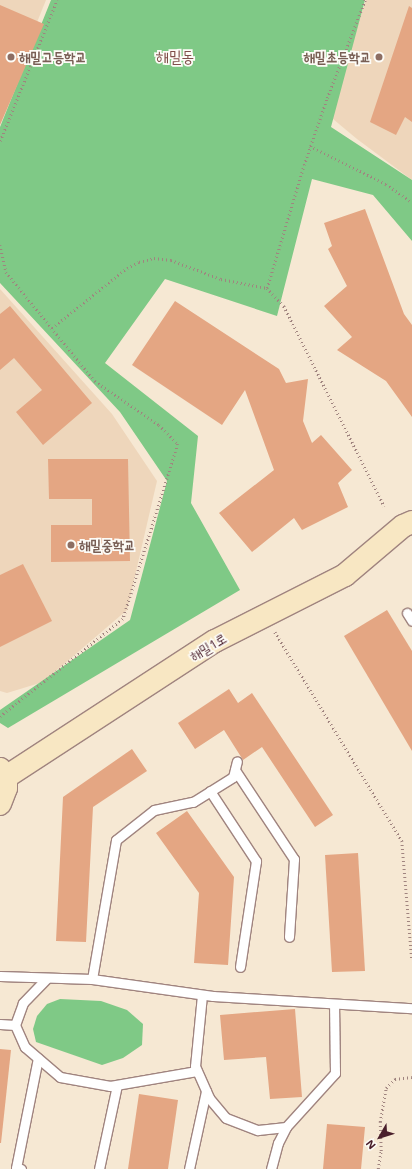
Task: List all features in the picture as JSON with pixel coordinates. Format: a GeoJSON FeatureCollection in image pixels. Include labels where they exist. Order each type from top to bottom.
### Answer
{"type":"FeatureCollection","features":[{"type":"Feature","properties":{"kind":"street","name":"해밀1로"},"geometry":{"type":"LineString","coordinates":[[3,773],[215,642],[264,615],[345,574],[403,526],[412,522]]}},
{"type":"Feature","properties":{"kind":"street"},"geometry":{"type":"LineString","coordinates":[[0,804],[6,788],[3,773]]}},
{"type":"Feature","properties":{"kind":"lane"},"geometry":{"type":"LineString","coordinates":[[92,979],[116,840],[154,810],[193,802],[234,777],[236,765],[294,859],[289,937]]}},
{"type":"Feature","properties":{"kind":"lane"},"geometry":{"type":"LineString","coordinates":[[210,791],[256,861],[240,967]]}},
{"type":"Feature","properties":{"kind":"lane"},"geometry":{"type":"LineString","coordinates":[[0,976],[92,979],[202,995],[412,1008]]}},
{"type":"Feature","properties":{"kind":"lane"},"geometry":{"type":"LineString","coordinates":[[47,978],[23,1003],[15,1025],[25,1047],[60,1077],[110,1086],[198,1071]]}},
{"type":"Feature","properties":{"kind":"lane"},"geometry":{"type":"LineString","coordinates":[[202,995],[195,1066],[209,1098],[226,1118],[258,1130],[286,1127]]}},
{"type":"Feature","properties":{"kind":"lane"},"geometry":{"type":"LineString","coordinates":[[271,1169],[278,1143],[286,1127],[335,1073],[334,1004]]}},
{"type":"Feature","properties":{"kind":"lane"},"geometry":{"type":"LineString","coordinates":[[0,1024],[15,1025]]}},
{"type":"Feature","properties":{"kind":"lane"},"geometry":{"type":"LineString","coordinates":[[21,1169],[16,1168],[38,1058]]}},
{"type":"Feature","properties":{"kind":"lane"},"geometry":{"type":"LineString","coordinates":[[98,1169],[117,1085]]}},
{"type":"Feature","properties":{"kind":"lane"},"geometry":{"type":"LineString","coordinates":[[189,1169],[206,1091]]}},
{"type":"Feature","properties":{"kind":"path"},"geometry":{"type":"LineString","coordinates":[[0,142],[57,0]]}},
{"type":"Feature","properties":{"kind":"path"},"geometry":{"type":"LineString","coordinates":[[267,288],[310,146],[365,0]]}},
{"type":"Feature","properties":{"kind":"path"},"geometry":{"type":"LineString","coordinates":[[310,146],[386,184],[412,202]]}},
{"type":"Feature","properties":{"kind":"path"},"geometry":{"type":"LineString","coordinates":[[0,245],[6,272],[94,381],[158,425],[178,444],[122,619],[0,717]]}},
{"type":"Feature","properties":{"kind":"path"},"geometry":{"type":"LineString","coordinates":[[52,328],[127,268],[139,262],[154,258],[171,260],[221,279],[267,288],[284,306],[384,506]]}},
{"type":"Feature","properties":{"kind":"path"},"geometry":{"type":"LineString","coordinates":[[264,615],[402,841],[412,960]]}},
{"type":"Feature","properties":{"kind":"path"},"geometry":{"type":"LineString","coordinates":[[378,1169],[381,1150],[380,1122],[386,1088],[395,1079],[412,1077]]}},
{"type":"Feature","properties":{"kind":"shaded area","name":"해밀고등학교"},"geometry":{"type":"Polygon","coordinates":[[[0,0],[46,0],[0,114],[0,0]]]}},
{"type":"Feature","properties":{"kind":"shaded area","name":"해밀초등학교"},"geometry":{"type":"Polygon","coordinates":[[[366,0],[412,0],[412,180],[357,139],[327,114],[366,0]]]}},
{"type":"Feature","properties":{"kind":"shaded area","name":"해밀중학교"},"geometry":{"type":"Polygon","coordinates":[[[0,289],[112,414],[157,481],[127,610],[43,682],[7,693],[0,691],[0,289]]]}},
{"type":"Feature","properties":{"kind":"green space"},"geometry":{"type":"Polygon","coordinates":[[[51,0],[365,0],[331,127],[412,180],[412,241],[373,195],[312,179],[277,316],[165,279],[105,363],[198,436],[191,503],[240,590],[8,728],[0,723],[0,710],[130,620],[167,481],[120,412],[0,283],[0,127],[51,0]]]}},
{"type":"Feature","properties":{"kind":"green space"},"geometry":{"type":"Polygon","coordinates":[[[60,999],[101,1001],[127,1010],[143,1024],[142,1045],[123,1058],[102,1065],[36,1042],[33,1029],[37,1016],[47,1004],[60,999]]]}},
{"type":"Feature","properties":{"kind":"building","name":"해밀고등학교"},"geometry":{"type":"Polygon","coordinates":[[[0,5],[44,24],[0,125],[0,5]]]}},
{"type":"Feature","properties":{"kind":"building"},"geometry":{"type":"Polygon","coordinates":[[[409,6],[412,8],[412,122],[405,117],[396,135],[370,122],[409,6]]]}},
{"type":"Feature","properties":{"kind":"building"},"geometry":{"type":"Polygon","coordinates":[[[365,209],[404,314],[412,325],[412,417],[386,381],[337,350],[352,337],[324,306],[347,286],[328,249],[332,246],[324,223],[365,209]]]}},
{"type":"Feature","properties":{"kind":"building"},"geometry":{"type":"Polygon","coordinates":[[[175,301],[279,369],[286,383],[308,379],[303,421],[312,443],[321,435],[352,470],[338,483],[348,507],[302,530],[294,518],[252,552],[219,513],[274,470],[245,390],[222,425],[132,365],[175,301]]]}},
{"type":"Feature","properties":{"kind":"building"},"geometry":{"type":"Polygon","coordinates":[[[10,306],[92,403],[43,445],[16,412],[42,390],[14,358],[0,370],[0,314],[10,306]]]}},
{"type":"Feature","properties":{"kind":"building"},"geometry":{"type":"Polygon","coordinates":[[[48,459],[128,459],[130,561],[51,562],[51,525],[92,525],[92,499],[49,499],[48,459]]]}},
{"type":"Feature","properties":{"kind":"building"},"geometry":{"type":"Polygon","coordinates":[[[23,564],[52,621],[0,647],[0,575],[23,564]]]}},
{"type":"Feature","properties":{"kind":"building"},"geometry":{"type":"Polygon","coordinates":[[[387,610],[412,651],[412,751],[344,636],[387,610]]]}},
{"type":"Feature","properties":{"kind":"building"},"geometry":{"type":"Polygon","coordinates":[[[229,689],[238,703],[252,693],[333,815],[315,827],[262,747],[243,760],[224,730],[195,749],[178,723],[229,689]]]}},
{"type":"Feature","properties":{"kind":"building"},"geometry":{"type":"Polygon","coordinates":[[[132,749],[147,771],[93,807],[86,942],[56,941],[63,797],[132,749]]]}},
{"type":"Feature","properties":{"kind":"building"},"geometry":{"type":"Polygon","coordinates":[[[187,811],[234,877],[228,965],[194,963],[199,893],[156,833],[187,811]]]}},
{"type":"Feature","properties":{"kind":"building"},"geometry":{"type":"Polygon","coordinates":[[[358,853],[365,971],[332,972],[325,855],[358,853]]]}},
{"type":"Feature","properties":{"kind":"building"},"geometry":{"type":"Polygon","coordinates":[[[295,1009],[302,1097],[270,1099],[266,1057],[224,1060],[220,1015],[295,1009]]]}},
{"type":"Feature","properties":{"kind":"building"},"geometry":{"type":"Polygon","coordinates":[[[0,1049],[11,1050],[1,1143],[0,1143],[0,1049]]]}},
{"type":"Feature","properties":{"kind":"building"},"geometry":{"type":"Polygon","coordinates":[[[139,1094],[178,1100],[168,1169],[128,1169],[139,1094]]]}},
{"type":"Feature","properties":{"kind":"building"},"geometry":{"type":"Polygon","coordinates":[[[327,1124],[365,1127],[361,1169],[323,1169],[327,1124]]]}},
{"type":"Feature","properties":{"kind":"place","name":"해밀고등학교"},"geometry":{"type":"Point","coordinates":[11,57]}},
{"type":"Feature","properties":{"kind":"place","name":"해밀초등학교"},"geometry":{"type":"Point","coordinates":[379,57]}},
{"type":"Feature","properties":{"kind":"place","name":"해밀중학교"},"geometry":{"type":"Point","coordinates":[71,545]}},
{"type":"Feature","properties":{"kind":"district","name":"해밀동"},"geometry":{"type":"Point","coordinates":[175,56]}}]}
